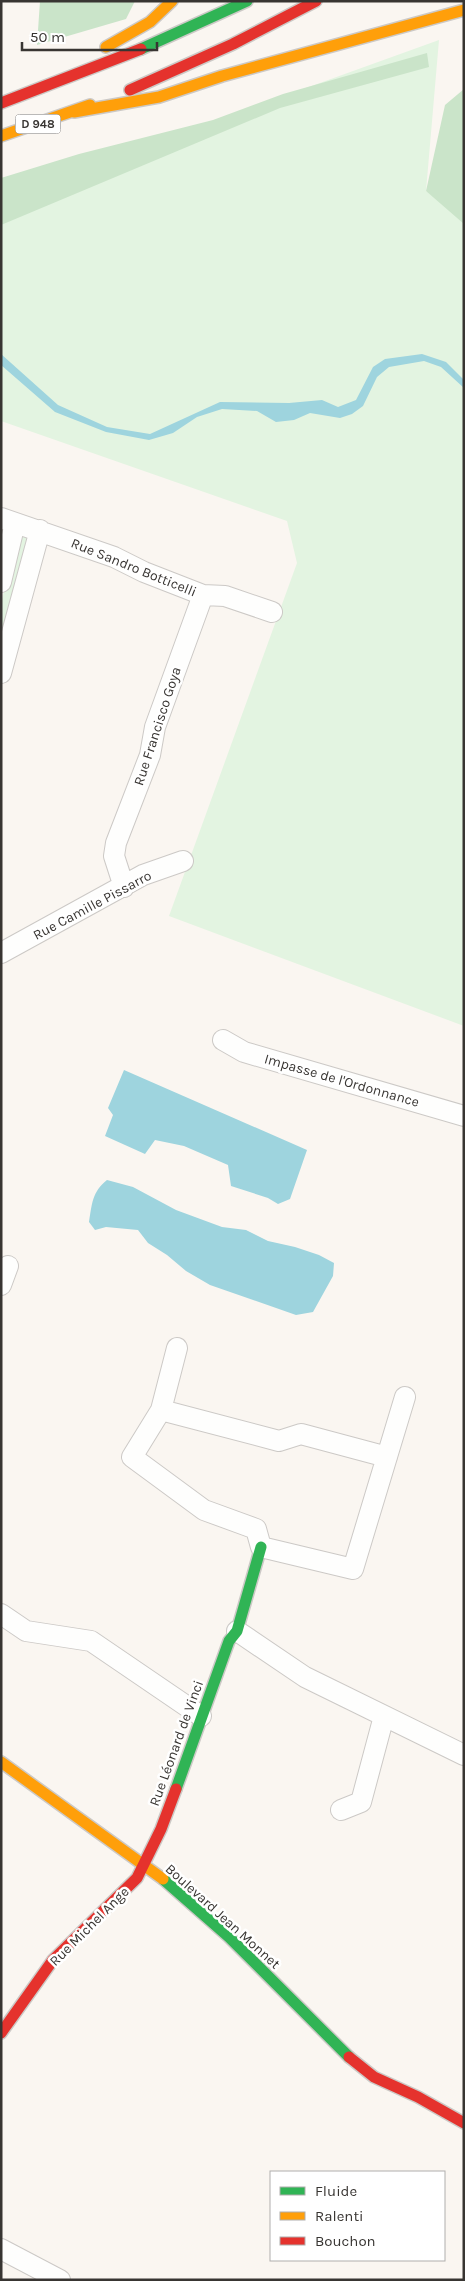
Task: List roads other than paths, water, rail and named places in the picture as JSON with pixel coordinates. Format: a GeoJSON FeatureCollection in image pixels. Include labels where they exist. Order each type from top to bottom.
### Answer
{"type":"FeatureCollection","features":[{"type":"Feature","properties":{"kind":"main road"},"geometry":{"type":"LineString","coordinates":[[1,101],[142,28],[172,1]]}},
{"type":"Feature","properties":{"kind":"main road","name":"D 948"},"geometry":{"type":"LineString","coordinates":[[1,101],[142,49],[247,1]]}},
{"type":"Feature","properties":{"kind":"main road","name":"D 948"},"geometry":{"type":"LineString","coordinates":[[1,136],[74,112],[198,61],[316,1]]}},
{"type":"Feature","properties":{"kind":"main road"},"geometry":{"type":"LineString","coordinates":[[74,112],[159,97],[222,76],[464,10]]}},
{"type":"Feature","properties":{"kind":"main road","name":"Rue Léonard de Vinci"},"geometry":{"type":"LineString","coordinates":[[144,1865],[161,1829],[230,1641],[237,1631],[261,1547]]}},
{"type":"Feature","properties":{"kind":"main road","name":"Boulevard Jean Monnet"},"geometry":{"type":"LineString","coordinates":[[1,1762],[174,1887],[229,1937],[356,2064],[374,2077],[418,2097],[464,2123]]}},
{"type":"Feature","properties":{"kind":"main road","name":"Rue Michel Ange"},"geometry":{"type":"LineString","coordinates":[[1,2033],[8,2007],[137,1878],[144,1865]]}},
{"type":"Feature","properties":{"kind":"main road","name":"Boulevard Jean Monnet"},"geometry":{"type":"LineString","coordinates":[[418,2097],[454,2105]]}},
{"type":"Feature","properties":{"kind":"street"},"geometry":{"type":"LineString","coordinates":[[1,582],[21,524]]}},
{"type":"Feature","properties":{"kind":"street"},"geometry":{"type":"LineString","coordinates":[[1,673],[21,524]]}},
{"type":"Feature","properties":{"kind":"street","name":"Rue Sandro Botticelli"},"geometry":{"type":"LineString","coordinates":[[21,524],[114,557],[144,572],[203,595],[225,596],[272,612]]}},
{"type":"Feature","properties":{"kind":"street","name":"Rue Francisco Goya"},"geometry":{"type":"LineString","coordinates":[[124,886],[114,856],[116,843],[150,755],[154,727],[203,595]]}},
{"type":"Feature","properties":{"kind":"street","name":"Rue Camille Pissarro"},"geometry":{"type":"LineString","coordinates":[[1,953],[143,875],[183,861]]}},
{"type":"Feature","properties":{"kind":"street","name":"Impasse de l'Ordonnance"},"geometry":{"type":"LineString","coordinates":[[223,1040],[244,1052],[464,1116]]}},
{"type":"Feature","properties":{"kind":"street"},"geometry":{"type":"LineString","coordinates":[[177,1348],[161,1410],[132,1458],[204,1510],[256,1529],[261,1547],[353,1570],[404,1397]]}},
{"type":"Feature","properties":{"kind":"street"},"geometry":{"type":"LineString","coordinates":[[161,1410],[279,1441],[301,1434],[387,1457]]}},
{"type":"Feature","properties":{"kind":"street"},"geometry":{"type":"LineString","coordinates":[[1,1614],[26,1631],[91,1641],[194,1713],[202,1716]]}},
{"type":"Feature","properties":{"kind":"street"},"geometry":{"type":"LineString","coordinates":[[237,1631],[305,1676],[464,1755]]}},
{"type":"Feature","properties":{"kind":"street"},"geometry":{"type":"LineString","coordinates":[[341,1810],[360,1802],[384,1716]]}},
{"type":"Feature","properties":{"kind":"street"},"geometry":{"type":"LineString","coordinates":[[1,2249],[60,2280]]}},
{"type":"Feature","properties":{"kind":"water"},"geometry":{"type":"Polygon","coordinates":[[[1,354],[58,405],[107,427],[150,434],[220,402],[289,403],[322,400],[338,407],[356,400],[373,367],[385,359],[422,354],[446,362],[464,380],[464,388],[441,367],[424,361],[389,367],[377,377],[363,406],[352,414],[340,418],[310,413],[294,420],[276,422],[257,411],[222,409],[197,417],[173,433],[149,440],[106,432],[55,412],[1,365],[1,354]]]}},
{"type":"Feature","properties":{"kind":"water"},"geometry":{"type":"Polygon","coordinates":[[[124,1070],[307,1150],[290,1199],[278,1204],[268,1198],[231,1186],[228,1165],[184,1146],[155,1140],[145,1154],[105,1136],[113,1115],[108,1108],[124,1070]]]}},
{"type":"Feature","properties":{"kind":"water"},"geometry":{"type":"Polygon","coordinates":[[[107,1180],[133,1187],[176,1210],[222,1227],[246,1230],[268,1241],[319,1255],[334,1263],[333,1276],[313,1312],[296,1315],[210,1285],[186,1271],[167,1255],[148,1243],[138,1230],[106,1227],[95,1230],[89,1222],[92,1204],[98,1189],[107,1180]]]}}]}
